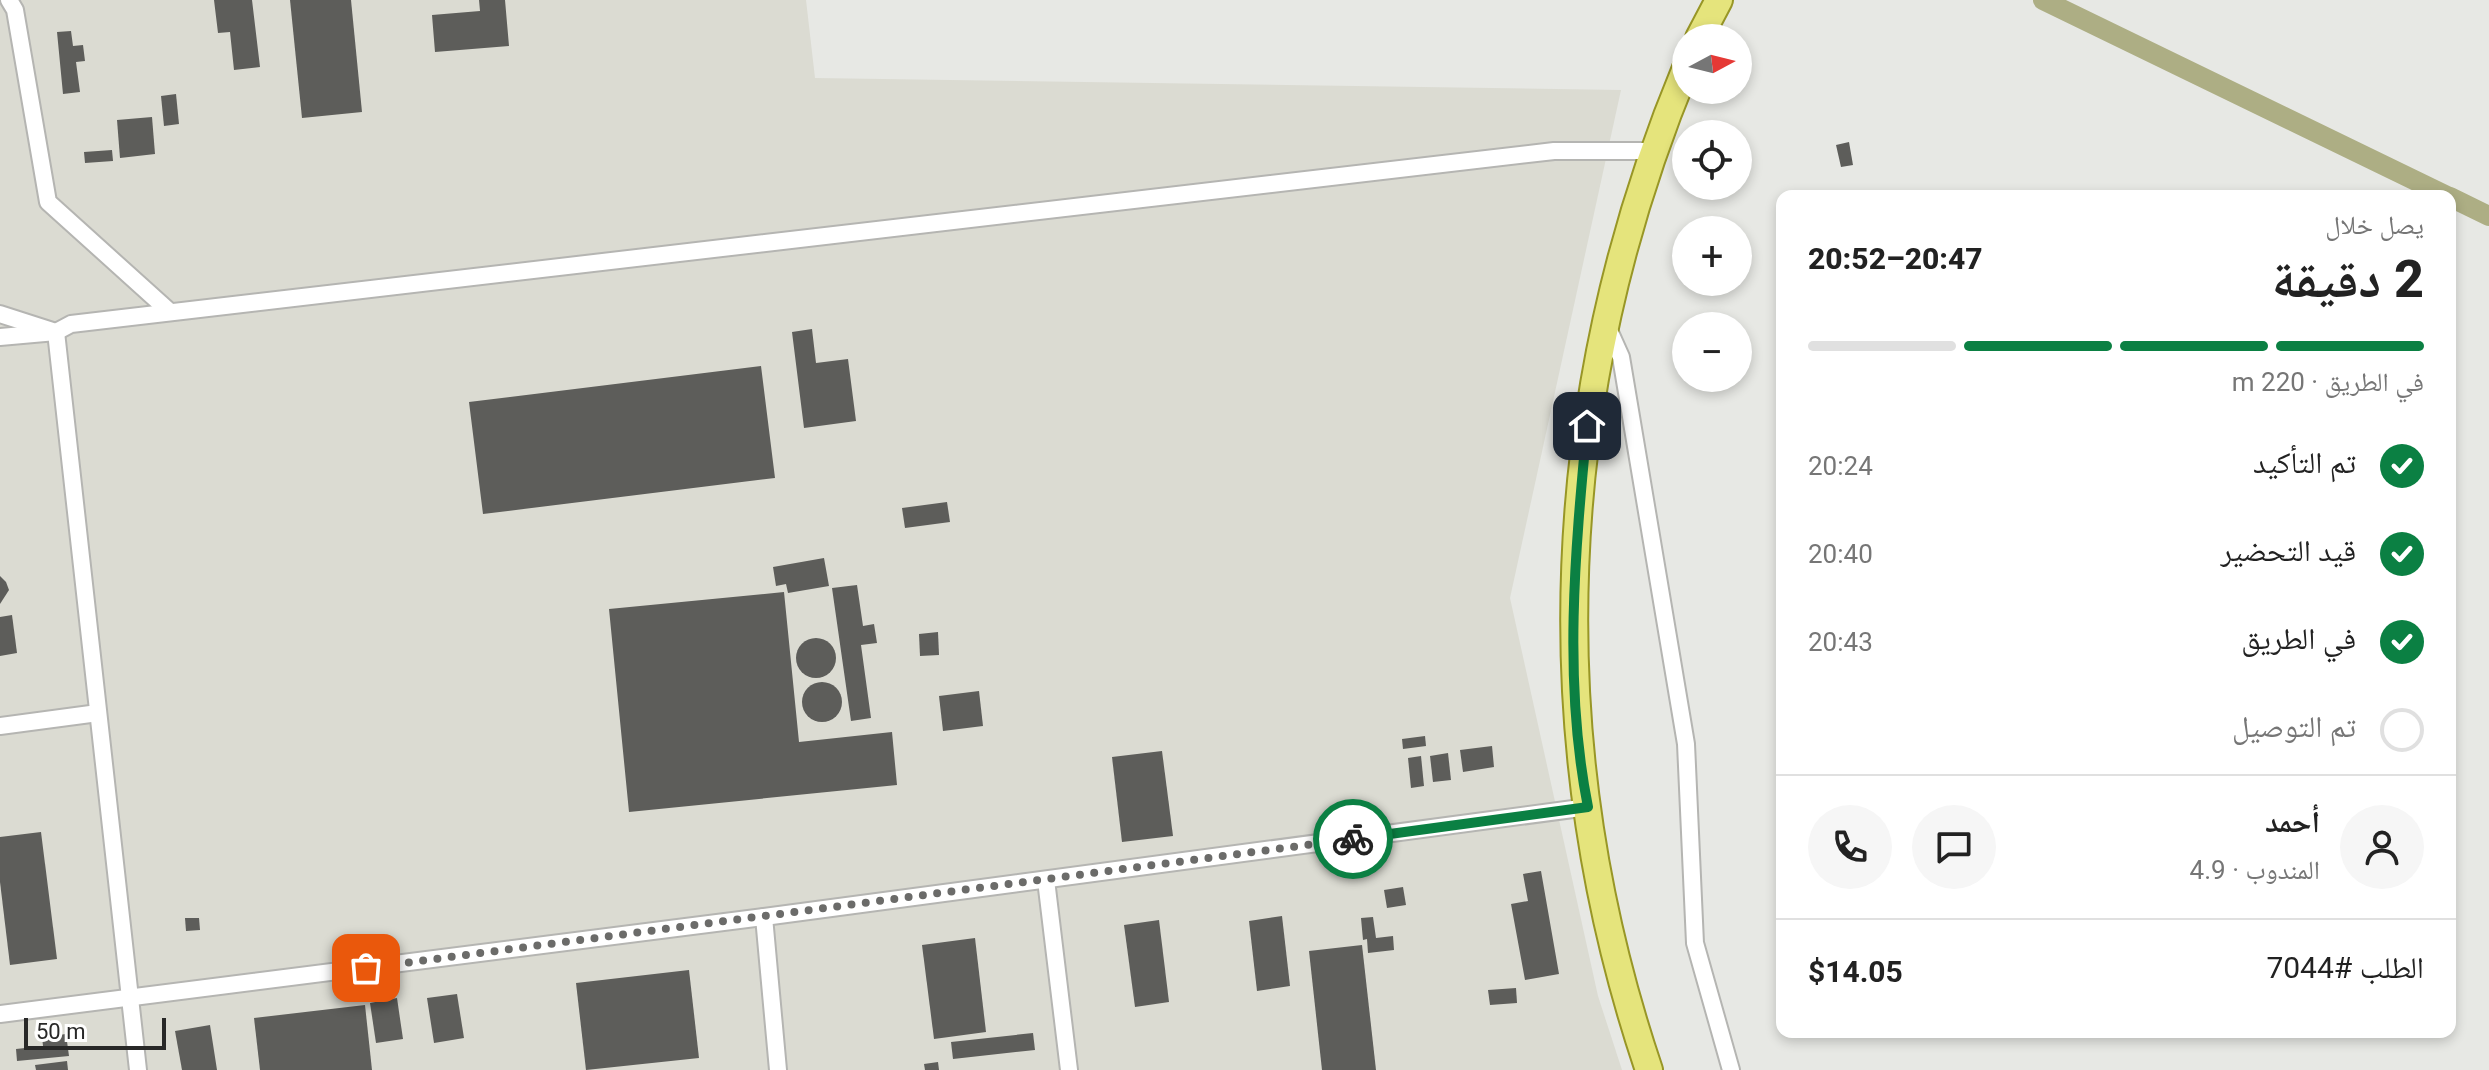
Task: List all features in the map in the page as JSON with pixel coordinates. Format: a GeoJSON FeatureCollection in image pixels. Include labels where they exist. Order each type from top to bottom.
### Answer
{"type":"FeatureCollection","features":[{"type":"Feature","properties":{"kind":"main road"},"geometry":{"type":"LineString","coordinates":[[1706,24],[1719,0]]}},
{"type":"Feature","properties":{"kind":"main road"},"geometry":{"type":"LineString","coordinates":[[1649,1070],[1633,1022],[1604,910],[1590,834],[1581,753],[1573,611],[1587,426],[1606,323],[1630,225],[1672,103]]}},
{"type":"Feature","properties":{"kind":"street"},"geometry":{"type":"LineString","coordinates":[[9,0],[15,10],[48,202],[170,312]]}},
{"type":"Feature","properties":{"kind":"street"},"geometry":{"type":"LineString","coordinates":[[0,337],[56,332],[71,324],[170,312],[1554,151],[1653,151]]}},
{"type":"Feature","properties":{"kind":"street"},"geometry":{"type":"LineString","coordinates":[[0,314],[56,332]]}},
{"type":"Feature","properties":{"kind":"street"},"geometry":{"type":"LineString","coordinates":[[1606,323],[1621,357],[1686,744],[1695,943],[1731,1070]]}},
{"type":"Feature","properties":{"kind":"street"},"geometry":{"type":"LineString","coordinates":[[56,332],[138,1070]]}},
{"type":"Feature","properties":{"kind":"street"},"geometry":{"type":"LineString","coordinates":[[0,726],[98,713]]}},
{"type":"Feature","properties":{"kind":"street"},"geometry":{"type":"LineString","coordinates":[[0,1014],[764,917],[1588,807]]}},
{"type":"Feature","properties":{"kind":"street"},"geometry":{"type":"LineString","coordinates":[[1046,880],[1069,1070]]}},
{"type":"Feature","properties":{"kind":"street"},"geometry":{"type":"LineString","coordinates":[[764,917],[778,1070]]}},
{"type":"Feature","properties":{"kind":"shaded area"},"geometry":{"type":"Polygon","coordinates":[[[0,0],[806,0],[815,78],[1621,90],[1510,598],[1598,996],[1622,1070],[0,1070],[0,0]]]}},
{"type":"Feature","properties":{"kind":"building"},"geometry":{"type":"Polygon","coordinates":[[[214,0],[252,0],[260,67],[234,70],[230,32],[218,33],[214,0]]]}},
{"type":"Feature","properties":{"kind":"building"},"geometry":{"type":"Polygon","coordinates":[[[290,0],[351,0],[362,112],[302,118],[290,0]]]}},
{"type":"Feature","properties":{"kind":"building"},"geometry":{"type":"Polygon","coordinates":[[[479,0],[505,0],[509,46],[435,52],[432,15],[480,11],[479,0]]]}},
{"type":"Feature","properties":{"kind":"building"},"geometry":{"type":"Polygon","coordinates":[[[71,31],[73,46],[83,45],[85,61],[76,62],[80,92],[63,94],[57,32],[71,31]]]}},
{"type":"Feature","properties":{"kind":"building"},"geometry":{"type":"Polygon","coordinates":[[[176,94],[179,124],[164,126],[161,96],[176,94]]]}},
{"type":"Feature","properties":{"kind":"building"},"geometry":{"type":"Polygon","coordinates":[[[152,117],[155,154],[120,158],[117,120],[152,117]]]}},
{"type":"Feature","properties":{"kind":"building"},"geometry":{"type":"Polygon","coordinates":[[[1849,142],[1853,165],[1841,167],[1836,145],[1849,142]]]}},
{"type":"Feature","properties":{"kind":"building"},"geometry":{"type":"Polygon","coordinates":[[[112,150],[113,161],[85,163],[84,152],[112,150]]]}},
{"type":"Feature","properties":{"kind":"building"},"geometry":{"type":"Polygon","coordinates":[[[812,329],[816,363],[848,359],[856,421],[804,428],[792,332],[812,329]]]}},
{"type":"Feature","properties":{"kind":"building"},"geometry":{"type":"Polygon","coordinates":[[[761,366],[775,478],[483,514],[469,402],[761,366]]]}},
{"type":"Feature","properties":{"kind":"building"},"geometry":{"type":"Polygon","coordinates":[[[947,502],[950,522],[905,528],[902,508],[947,502]]]}},
{"type":"Feature","properties":{"kind":"building"},"geometry":{"type":"Polygon","coordinates":[[[824,558],[829,586],[788,593],[786,584],[776,586],[773,567],[824,558]]]}},
{"type":"Feature","properties":{"kind":"building"},"geometry":{"type":"Polygon","coordinates":[[[0,576],[9,590],[0,604],[0,576]]]}},
{"type":"Feature","properties":{"kind":"building"},"geometry":{"type":"Polygon","coordinates":[[[857,585],[863,626],[874,624],[877,643],[861,645],[871,718],[851,721],[832,588],[857,585]]]}},
{"type":"Feature","properties":{"kind":"building"},"geometry":{"type":"Polygon","coordinates":[[[784,592],[799,742],[892,732],[897,785],[629,812],[609,609],[784,592]]]}},
{"type":"Feature","properties":{"kind":"building"},"geometry":{"type":"Polygon","coordinates":[[[12,615],[17,653],[0,656],[0,617],[12,615]]]}},
{"type":"Feature","properties":{"kind":"building"},"geometry":{"type":"Polygon","coordinates":[[[938,632],[939,655],[920,656],[919,634],[938,632]]]}},
{"type":"Feature","properties":{"kind":"building"},"geometry":{"type":"Polygon","coordinates":[[[816,638],[830,644],[836,658],[830,672],[816,678],[802,672],[796,658],[802,644],[816,638]]]}},
{"type":"Feature","properties":{"kind":"building"},"geometry":{"type":"Polygon","coordinates":[[[822,682],[836,688],[842,702],[836,716],[822,722],[808,716],[802,702],[808,688],[822,682]]]}},
{"type":"Feature","properties":{"kind":"building"},"geometry":{"type":"Polygon","coordinates":[[[979,691],[983,726],[943,731],[939,696],[979,691]]]}},
{"type":"Feature","properties":{"kind":"building"},"geometry":{"type":"Polygon","coordinates":[[[1425,736],[1426,746],[1403,749],[1402,739],[1425,736]]]}},
{"type":"Feature","properties":{"kind":"building"},"geometry":{"type":"Polygon","coordinates":[[[1492,746],[1494,767],[1463,772],[1460,750],[1492,746]]]}},
{"type":"Feature","properties":{"kind":"building"},"geometry":{"type":"Polygon","coordinates":[[[1162,751],[1173,836],[1122,842],[1112,757],[1162,751]]]}},
{"type":"Feature","properties":{"kind":"building"},"geometry":{"type":"Polygon","coordinates":[[[1448,753],[1451,780],[1433,782],[1430,756],[1448,753]]]}},
{"type":"Feature","properties":{"kind":"building"},"geometry":{"type":"Polygon","coordinates":[[[1421,756],[1424,786],[1411,788],[1408,758],[1421,756]]]}},
{"type":"Feature","properties":{"kind":"building"},"geometry":{"type":"Polygon","coordinates":[[[41,832],[57,959],[10,965],[0,882],[0,837],[41,832]]]}},
{"type":"Feature","properties":{"kind":"building"},"geometry":{"type":"Polygon","coordinates":[[[1541,871],[1559,974],[1525,980],[1511,904],[1528,901],[1523,874],[1541,871]]]}},
{"type":"Feature","properties":{"kind":"building"},"geometry":{"type":"Polygon","coordinates":[[[1403,887],[1406,905],[1387,908],[1384,890],[1403,887]]]}},
{"type":"Feature","properties":{"kind":"building"},"geometry":{"type":"Polygon","coordinates":[[[1282,916],[1290,986],[1257,991],[1249,921],[1282,916]]]}},
{"type":"Feature","properties":{"kind":"building"},"geometry":{"type":"Polygon","coordinates":[[[1373,917],[1376,938],[1393,936],[1394,950],[1368,953],[1361,918],[1373,917]]]}},
{"type":"Feature","properties":{"kind":"building"},"geometry":{"type":"Polygon","coordinates":[[[185,918],[199,918],[200,930],[186,931],[185,918]]]}},
{"type":"Feature","properties":{"kind":"building"},"geometry":{"type":"Polygon","coordinates":[[[1159,920],[1169,1002],[1135,1007],[1124,925],[1159,920]]]}},
{"type":"Feature","properties":{"kind":"building"},"geometry":{"type":"Polygon","coordinates":[[[975,938],[986,1032],[934,1039],[922,945],[975,938]]]}},
{"type":"Feature","properties":{"kind":"building"},"geometry":{"type":"Polygon","coordinates":[[[1362,945],[1376,1070],[1322,1070],[1309,951],[1362,945]]]}},
{"type":"Feature","properties":{"kind":"building"},"geometry":{"type":"Polygon","coordinates":[[[689,970],[699,1058],[586,1070],[576,983],[689,970]]]}},
{"type":"Feature","properties":{"kind":"building"},"geometry":{"type":"Polygon","coordinates":[[[1516,988],[1517,1003],[1490,1005],[1488,990],[1516,988]]]}},
{"type":"Feature","properties":{"kind":"building"},"geometry":{"type":"Polygon","coordinates":[[[457,994],[464,1038],[434,1043],[427,998],[457,994]]]}},
{"type":"Feature","properties":{"kind":"building"},"geometry":{"type":"Polygon","coordinates":[[[397,998],[403,1039],[376,1043],[370,1003],[397,998]]]}},
{"type":"Feature","properties":{"kind":"building"},"geometry":{"type":"Polygon","coordinates":[[[365,1005],[372,1070],[260,1070],[254,1018],[365,1005]]]}},
{"type":"Feature","properties":{"kind":"building"},"geometry":{"type":"Polygon","coordinates":[[[210,1025],[217,1070],[182,1070],[175,1031],[210,1025]]]}},
{"type":"Feature","properties":{"kind":"building"},"geometry":{"type":"Polygon","coordinates":[[[1033,1033],[1035,1050],[953,1059],[951,1042],[1033,1033]]]}},
{"type":"Feature","properties":{"kind":"building"},"geometry":{"type":"Polygon","coordinates":[[[66,1034],[69,1056],[17,1061],[16,1049],[43,1046],[42,1037],[66,1034]]]}},
{"type":"Feature","properties":{"kind":"building"},"geometry":{"type":"Polygon","coordinates":[[[67,1061],[68,1070],[36,1070],[35,1065],[67,1061]]]}},
{"type":"Feature","properties":{"kind":"building"},"geometry":{"type":"Polygon","coordinates":[[[938,1062],[939,1070],[925,1070],[924,1064],[938,1062]]]}},
{"type":"Feature","properties":{"kind":"waterway"},"geometry":{"type":"LineString","coordinates":[[2043,0],[2435,190]]}},
{"type":"Feature","properties":{"kind":"waterway"},"geometry":{"type":"LineString","coordinates":[[2456,200],[2489,216]]}},
{"type":"Feature","properties":{"kind":"way so far"},"geometry":{"type":"LineString","coordinates":[[366,968],[1353,839]]}},
{"type":"Feature","properties":{"kind":"route"},"geometry":{"type":"LineString","coordinates":[[1353,839],[1588,807],[1576,696],[1573,611],[1587,426]]}}]}
